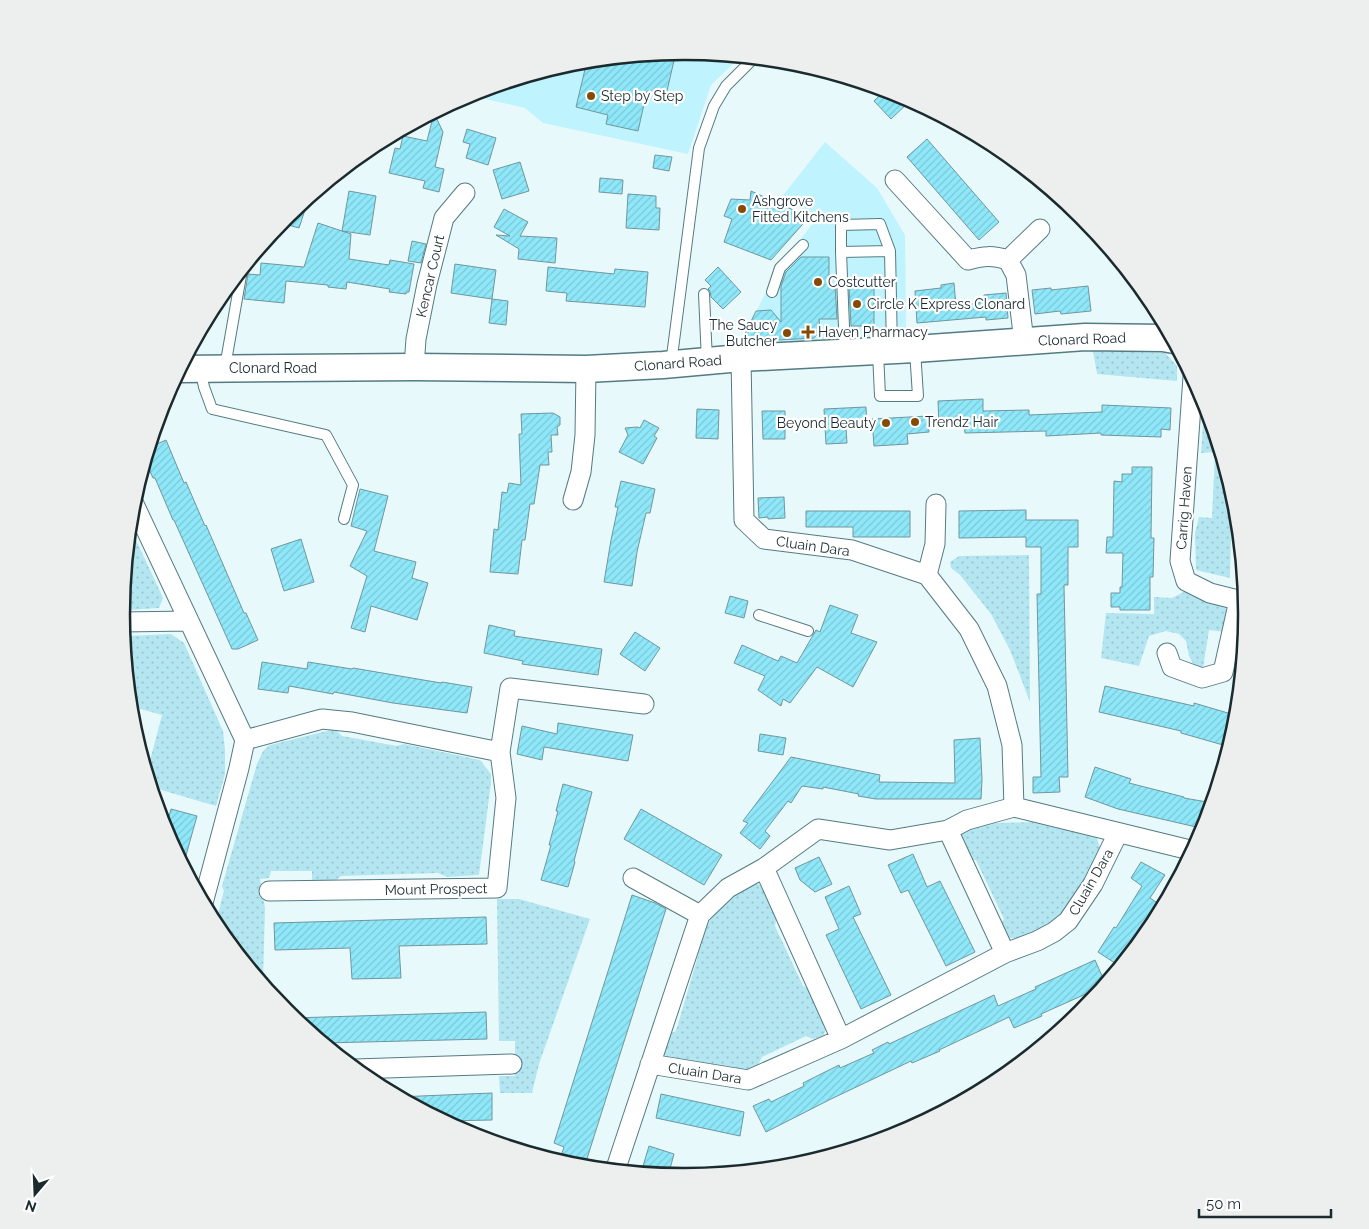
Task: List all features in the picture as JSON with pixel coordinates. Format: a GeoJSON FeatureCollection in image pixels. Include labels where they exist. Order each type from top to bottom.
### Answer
{"type":"FeatureCollection","features":[{"type":"Feature","properties":{"kind":"street"},"geometry":{"type":"LineString","coordinates":[[896,180],[965,268],[984,256],[996,256],[1008,260],[1016,275],[1024,342]]}},
{"type":"Feature","properties":{"kind":"street","name":"Kencar Court"},"geometry":{"type":"LineString","coordinates":[[414,367],[416,339],[427,284],[444,218],[466,193]]}},
{"type":"Feature","properties":{"kind":"street"},"geometry":{"type":"LineString","coordinates":[[1008,260],[1040,229]]}},
{"type":"Feature","properties":{"kind":"street","name":"Clonard Road"},"geometry":{"type":"LineString","coordinates":[[202,368],[414,367],[586,369],[1085,337],[1166,339]]}},
{"type":"Feature","properties":{"kind":"street","name":"Cluain Dara"},"geometry":{"type":"LineString","coordinates":[[741,358],[744,520],[764,539],[852,550],[927,575]]}},
{"type":"Feature","properties":{"kind":"street"},"geometry":{"type":"LineString","coordinates":[[573,500],[581,472],[585,435],[586,369]]}},
{"type":"Feature","properties":{"kind":"street","name":"Carrig Haven"},"geometry":{"type":"LineString","coordinates":[[1192,391],[1180,561],[1186,581],[1210,593],[1239,600]]}},
{"type":"Feature","properties":{"kind":"street"},"geometry":{"type":"LineString","coordinates":[[936,504],[936,544],[927,575],[969,629],[997,686],[1012,745],[1014,807]]}},
{"type":"Feature","properties":{"kind":"street"},"geometry":{"type":"LineString","coordinates":[[139,515],[245,740],[205,894]]}},
{"type":"Feature","properties":{"kind":"street","name":"Carrig Haven"},"geometry":{"type":"LineString","coordinates":[[1167,653],[1172,667],[1202,678],[1223,672],[1239,615]]}},
{"type":"Feature","properties":{"kind":"street"},"geometry":{"type":"LineString","coordinates":[[130,622],[190,621]]}},
{"type":"Feature","properties":{"kind":"street","name":"Mount Prospect"},"geometry":{"type":"LineString","coordinates":[[269,892],[497,888],[506,798],[500,752],[510,688],[644,704]]}},
{"type":"Feature","properties":{"kind":"street"},"geometry":{"type":"LineString","coordinates":[[245,740],[322,719],[352,722],[500,752]]}},
{"type":"Feature","properties":{"kind":"street","name":"Cluain Dara"},"geometry":{"type":"LineString","coordinates":[[617,1165],[700,915],[728,888],[764,868],[818,829],[890,840],[948,830],[967,820],[1014,807],[1187,849]]}},
{"type":"Feature","properties":{"kind":"street"},"geometry":{"type":"LineString","coordinates":[[948,830],[1005,952]]}},
{"type":"Feature","properties":{"kind":"street","name":"Cluain Dara"},"geometry":{"type":"LineString","coordinates":[[650,1064],[748,1080],[841,1039],[1005,952],[1037,941],[1054,932],[1068,921],[1093,884],[1118,833]]}},
{"type":"Feature","properties":{"kind":"street"},"geometry":{"type":"LineString","coordinates":[[764,868],[841,1039]]}},
{"type":"Feature","properties":{"kind":"street"},"geometry":{"type":"LineString","coordinates":[[633,878],[700,915]]}},
{"type":"Feature","properties":{"kind":"street"},"geometry":{"type":"LineString","coordinates":[[366,1069],[512,1064]]}},
{"type":"Feature","properties":{"kind":"lane"},"geometry":{"type":"LineString","coordinates":[[670,365],[699,148],[714,106],[726,86],[748,64]]}},
{"type":"Feature","properties":{"kind":"lane"},"geometry":{"type":"LineString","coordinates":[[845,353],[841,225],[880,224],[890,251],[895,350],[880,396],[918,396],[895,350]]}},
{"type":"Feature","properties":{"kind":"lane"},"geometry":{"type":"LineString","coordinates":[[772,292],[780,268],[803,245]]}},
{"type":"Feature","properties":{"kind":"lane"},"geometry":{"type":"LineString","coordinates":[[841,252],[890,251]]}},
{"type":"Feature","properties":{"kind":"lane"},"geometry":{"type":"LineString","coordinates":[[232,294],[202,368],[204,387],[212,409],[326,435],[353,485],[344,519]]}},
{"type":"Feature","properties":{"kind":"lane"},"geometry":{"type":"LineString","coordinates":[[704,294],[707,362]]}},
{"type":"Feature","properties":{"kind":"lane"},"geometry":{"type":"LineString","coordinates":[[759,614],[808,631]]}},
{"type":"Feature","properties":{"kind":"shaded area"},"geometry":{"type":"Polygon","coordinates":[[[684,60],[734,62],[711,85],[688,154],[543,123],[525,108],[482,98],[541,79],[612,65],[684,60]]]}},
{"type":"Feature","properties":{"kind":"shaded area"},"geometry":{"type":"Polygon","coordinates":[[[825,142],[877,188],[905,235],[906,336],[738,348],[778,268],[818,217],[781,198],[825,142]]]}},
{"type":"Feature","properties":{"kind":"shaded area"},"geometry":{"type":"Polygon","coordinates":[[[1093,351],[1165,353],[1177,366],[1177,381],[1097,374],[1093,351]]]}},
{"type":"Feature","properties":{"kind":"shaded area"},"geometry":{"type":"Polygon","coordinates":[[[1204,419],[1215,452],[1201,453],[1204,419]]]}},
{"type":"Feature","properties":{"kind":"shaded area"},"geometry":{"type":"Polygon","coordinates":[[[1215,453],[1231,525],[1230,578],[1196,570],[1195,533],[1199,517],[1212,518],[1215,453]]]}},
{"type":"Feature","properties":{"kind":"shaded area"},"geometry":{"type":"Polygon","coordinates":[[[136,539],[163,598],[159,608],[130,610],[131,578],[136,539]]]}},
{"type":"Feature","properties":{"kind":"shaded area"},"geometry":{"type":"Polygon","coordinates":[[[1029,555],[1030,702],[1010,650],[991,614],[960,575],[951,568],[950,562],[959,556],[1029,555]]]}},
{"type":"Feature","properties":{"kind":"shaded area"},"geometry":{"type":"Polygon","coordinates":[[[1186,591],[1212,599],[1226,607],[1228,617],[1225,632],[1209,630],[1203,668],[1194,665],[1189,656],[1186,641],[1179,634],[1166,631],[1149,636],[1139,666],[1101,658],[1106,613],[1154,614],[1154,597],[1172,598],[1186,591]]]}},
{"type":"Feature","properties":{"kind":"shaded area"},"geometry":{"type":"Polygon","coordinates":[[[171,634],[184,643],[223,731],[225,774],[216,806],[158,789],[150,761],[162,715],[139,708],[131,636],[171,634]]]}},
{"type":"Feature","properties":{"kind":"shaded area"},"geometry":{"type":"Polygon","coordinates":[[[335,729],[342,736],[397,746],[404,744],[480,760],[491,774],[491,783],[479,875],[447,877],[438,873],[341,876],[336,880],[312,880],[312,871],[271,871],[269,878],[260,879],[265,908],[263,974],[218,914],[224,891],[222,886],[257,764],[263,751],[270,745],[335,729]]]}},
{"type":"Feature","properties":{"kind":"shaded area"},"geometry":{"type":"Polygon","coordinates":[[[1037,822],[1096,835],[1101,852],[1062,920],[1022,938],[1009,938],[999,926],[1004,919],[976,860],[969,860],[959,837],[964,828],[990,823],[1037,822]]]}},
{"type":"Feature","properties":{"kind":"shaded area"},"geometry":{"type":"Polygon","coordinates":[[[750,883],[763,885],[777,914],[775,926],[803,986],[812,990],[829,1024],[823,1036],[813,1039],[806,1036],[762,1057],[758,1065],[744,1072],[665,1062],[661,1055],[666,1035],[676,1031],[698,956],[695,944],[718,908],[750,883]]]}},
{"type":"Feature","properties":{"kind":"shaded area"},"geometry":{"type":"Polygon","coordinates":[[[497,899],[519,899],[590,919],[539,1064],[532,1093],[500,1093],[499,1076],[515,1076],[515,1041],[499,1041],[497,899]]]}},
{"type":"Feature","properties":{"kind":"building"},"geometry":{"type":"Polygon","coordinates":[[[674,60],[666,95],[647,91],[638,131],[606,124],[608,115],[576,107],[585,70],[648,61],[674,60]]]}},
{"type":"Feature","properties":{"kind":"building"},"geometry":{"type":"Polygon","coordinates":[[[880,95],[905,106],[891,119],[874,101],[880,95]]]}},
{"type":"Feature","properties":{"kind":"building"},"geometry":{"type":"Polygon","coordinates":[[[437,118],[443,132],[435,167],[444,169],[439,192],[423,188],[425,181],[389,173],[395,148],[400,149],[403,137],[427,141],[432,121],[437,118]]]}},
{"type":"Feature","properties":{"kind":"building"},"geometry":{"type":"Polygon","coordinates":[[[467,129],[496,138],[488,165],[466,158],[470,144],[463,142],[467,129]]]}},
{"type":"Feature","properties":{"kind":"building"},"geometry":{"type":"Polygon","coordinates":[[[927,139],[999,222],[979,240],[907,157],[927,139]]]}},
{"type":"Feature","properties":{"kind":"building"},"geometry":{"type":"Polygon","coordinates":[[[655,155],[672,157],[669,171],[653,168],[655,155]]]}},
{"type":"Feature","properties":{"kind":"building"},"geometry":{"type":"Polygon","coordinates":[[[520,162],[529,191],[502,199],[493,170],[520,162]]]}},
{"type":"Feature","properties":{"kind":"building"},"geometry":{"type":"Polygon","coordinates":[[[600,178],[623,180],[622,194],[599,192],[600,178]]]}},
{"type":"Feature","properties":{"kind":"building"},"geometry":{"type":"Polygon","coordinates":[[[349,191],[376,196],[370,235],[342,231],[349,191]]]}},
{"type":"Feature","properties":{"kind":"building"},"geometry":{"type":"Polygon","coordinates":[[[751,191],[809,217],[771,260],[724,242],[732,219],[724,216],[731,199],[750,200],[751,191]]]}},
{"type":"Feature","properties":{"kind":"building"},"geometry":{"type":"Polygon","coordinates":[[[628,194],[656,196],[656,208],[660,208],[659,230],[626,228],[628,194]]]}},
{"type":"Feature","properties":{"kind":"building"},"geometry":{"type":"Polygon","coordinates":[[[504,209],[528,222],[520,236],[557,238],[555,263],[518,259],[519,249],[496,235],[510,236],[494,227],[504,209]]]}},
{"type":"Feature","properties":{"kind":"building"},"geometry":{"type":"Polygon","coordinates":[[[305,211],[299,228],[289,225],[305,211]]]}},
{"type":"Feature","properties":{"kind":"building"},"geometry":{"type":"Polygon","coordinates":[[[318,223],[351,234],[349,259],[389,265],[390,260],[414,264],[409,292],[406,294],[389,292],[390,289],[347,282],[346,289],[328,287],[328,285],[286,281],[284,303],[244,299],[248,274],[260,275],[261,263],[304,267],[318,223]]]}},
{"type":"Feature","properties":{"kind":"building"},"geometry":{"type":"Polygon","coordinates":[[[412,241],[426,244],[421,263],[408,261],[412,241]]]}},
{"type":"Feature","properties":{"kind":"building"},"geometry":{"type":"Polygon","coordinates":[[[801,257],[829,257],[829,285],[835,285],[837,319],[819,319],[820,331],[814,338],[741,342],[756,311],[771,310],[781,322],[781,286],[786,272],[801,257]]]}},
{"type":"Feature","properties":{"kind":"building"},"geometry":{"type":"Polygon","coordinates":[[[455,264],[496,270],[492,299],[451,293],[455,264]]]}},
{"type":"Feature","properties":{"kind":"building"},"geometry":{"type":"Polygon","coordinates":[[[548,267],[614,274],[615,269],[648,272],[645,307],[566,301],[567,293],[546,291],[548,267]]]}},
{"type":"Feature","properties":{"kind":"building"},"geometry":{"type":"Polygon","coordinates":[[[718,267],[741,292],[723,309],[711,297],[708,289],[711,286],[705,280],[718,267]]]}},
{"type":"Feature","properties":{"kind":"building"},"geometry":{"type":"Polygon","coordinates":[[[954,283],[956,306],[985,302],[984,295],[1006,293],[1008,318],[986,320],[986,317],[917,323],[915,291],[941,288],[941,285],[954,283]]]}},
{"type":"Feature","properties":{"kind":"building"},"geometry":{"type":"Polygon","coordinates":[[[849,285],[874,285],[874,326],[851,326],[849,285]]]}},
{"type":"Feature","properties":{"kind":"building"},"geometry":{"type":"Polygon","coordinates":[[[1088,286],[1091,311],[1061,314],[1060,311],[1035,314],[1032,290],[1088,286]]]}},
{"type":"Feature","properties":{"kind":"building"},"geometry":{"type":"Polygon","coordinates":[[[492,299],[508,301],[506,325],[489,323],[492,299]]]}},
{"type":"Feature","properties":{"kind":"building"},"geometry":{"type":"Polygon","coordinates":[[[983,399],[983,411],[1029,410],[1029,415],[1102,412],[1102,405],[1171,408],[1170,430],[1161,429],[1161,437],[1101,435],[1101,433],[1046,436],[1046,431],[965,433],[964,424],[939,425],[938,401],[983,399]]]}},
{"type":"Feature","properties":{"kind":"building"},"geometry":{"type":"Polygon","coordinates":[[[866,407],[867,427],[846,428],[847,443],[826,444],[824,409],[866,407]]]}},
{"type":"Feature","properties":{"kind":"building"},"geometry":{"type":"Polygon","coordinates":[[[697,409],[719,410],[718,439],[696,438],[697,409]]]}},
{"type":"Feature","properties":{"kind":"building"},"geometry":{"type":"Polygon","coordinates":[[[762,411],[785,411],[785,439],[763,439],[762,411]]]}},
{"type":"Feature","properties":{"kind":"building"},"geometry":{"type":"Polygon","coordinates":[[[553,413],[560,417],[560,425],[557,427],[558,435],[551,435],[552,452],[548,452],[549,465],[540,465],[534,504],[530,504],[525,540],[522,540],[518,574],[490,572],[494,529],[498,530],[502,492],[507,493],[509,483],[521,485],[519,434],[522,434],[521,414],[553,413]]]}},
{"type":"Feature","properties":{"kind":"building"},"geometry":{"type":"Polygon","coordinates":[[[928,416],[929,432],[907,434],[908,444],[874,446],[872,419],[928,416]]]}},
{"type":"Feature","properties":{"kind":"building"},"geometry":{"type":"Polygon","coordinates":[[[644,420],[659,428],[654,436],[657,438],[643,464],[619,452],[628,435],[625,428],[640,428],[644,420]]]}},
{"type":"Feature","properties":{"kind":"building"},"geometry":{"type":"Polygon","coordinates":[[[166,440],[184,483],[186,482],[244,613],[246,613],[258,640],[238,649],[232,649],[155,478],[153,478],[149,470],[157,444],[166,440]]]}},
{"type":"Feature","properties":{"kind":"building"},"geometry":{"type":"Polygon","coordinates":[[[1132,467],[1152,467],[1151,538],[1154,538],[1153,577],[1150,577],[1150,610],[1120,610],[1120,607],[1111,607],[1111,593],[1120,593],[1120,587],[1122,587],[1123,553],[1106,553],[1107,537],[1113,537],[1114,481],[1122,482],[1122,474],[1132,474],[1132,467]]]}},
{"type":"Feature","properties":{"kind":"building"},"geometry":{"type":"Polygon","coordinates":[[[621,481],[655,489],[650,513],[646,513],[632,586],[604,582],[618,507],[615,507],[621,481]]]}},
{"type":"Feature","properties":{"kind":"building"},"geometry":{"type":"Polygon","coordinates":[[[360,489],[388,496],[374,551],[416,562],[412,578],[428,583],[417,620],[371,606],[365,632],[351,628],[367,576],[350,566],[367,531],[351,526],[360,489]]]}},
{"type":"Feature","properties":{"kind":"building"},"geometry":{"type":"Polygon","coordinates":[[[784,497],[785,518],[759,518],[758,498],[784,497]]]}},
{"type":"Feature","properties":{"kind":"building"},"geometry":{"type":"Polygon","coordinates":[[[1026,510],[1026,520],[1078,520],[1078,547],[1068,547],[1068,585],[1064,585],[1068,777],[1059,777],[1060,792],[1033,793],[1033,777],[1041,777],[1037,594],[1041,594],[1041,547],[1026,547],[1026,537],[959,538],[959,511],[1026,510]]]}},
{"type":"Feature","properties":{"kind":"building"},"geometry":{"type":"Polygon","coordinates":[[[806,511],[910,511],[910,537],[853,537],[853,527],[806,527],[806,511]]]}},
{"type":"Feature","properties":{"kind":"building"},"geometry":{"type":"Polygon","coordinates":[[[301,539],[314,582],[284,591],[271,549],[301,539]]]}},
{"type":"Feature","properties":{"kind":"building"},"geometry":{"type":"Polygon","coordinates":[[[730,596],[748,601],[744,618],[725,613],[730,596]]]}},
{"type":"Feature","properties":{"kind":"building"},"geometry":{"type":"Polygon","coordinates":[[[830,605],[858,615],[851,633],[877,642],[853,687],[817,667],[790,703],[783,699],[781,706],[758,690],[765,676],[734,663],[742,645],[778,661],[781,656],[797,663],[816,630],[820,632],[830,605]]]}},
{"type":"Feature","properties":{"kind":"building"},"geometry":{"type":"Polygon","coordinates":[[[489,625],[515,631],[514,636],[602,649],[598,675],[522,664],[523,661],[484,653],[489,625]]]}},
{"type":"Feature","properties":{"kind":"building"},"geometry":{"type":"Polygon","coordinates":[[[635,632],[660,648],[645,671],[620,654],[635,632]]]}},
{"type":"Feature","properties":{"kind":"building"},"geometry":{"type":"Polygon","coordinates":[[[262,662],[307,669],[308,662],[472,687],[467,713],[289,686],[288,693],[258,689],[262,662]]]}},
{"type":"Feature","properties":{"kind":"building"},"geometry":{"type":"Polygon","coordinates":[[[1105,686],[1194,706],[1194,703],[1230,714],[1223,745],[1181,733],[1181,731],[1099,712],[1105,686]]]}},
{"type":"Feature","properties":{"kind":"building"},"geometry":{"type":"Polygon","coordinates":[[[558,723],[633,735],[628,761],[544,747],[542,760],[517,754],[522,726],[557,734],[558,723]]]}},
{"type":"Feature","properties":{"kind":"building"},"geometry":{"type":"Polygon","coordinates":[[[760,734],[786,738],[783,755],[758,751],[760,734]]]}},
{"type":"Feature","properties":{"kind":"building"},"geometry":{"type":"Polygon","coordinates":[[[980,738],[981,799],[876,799],[823,787],[823,789],[802,786],[791,803],[788,801],[765,831],[770,836],[760,849],[740,833],[748,823],[743,821],[791,757],[880,775],[879,782],[955,783],[954,740],[980,738]]]}},
{"type":"Feature","properties":{"kind":"building"},"geometry":{"type":"Polygon","coordinates":[[[1095,767],[1131,779],[1129,783],[1184,798],[1207,802],[1197,827],[1118,809],[1085,797],[1095,767]]]}},
{"type":"Feature","properties":{"kind":"building"},"geometry":{"type":"Polygon","coordinates":[[[563,784],[592,792],[568,887],[541,880],[551,845],[549,845],[563,784]]]}},
{"type":"Feature","properties":{"kind":"building"},"geometry":{"type":"Polygon","coordinates":[[[171,809],[197,816],[186,857],[172,827],[169,818],[171,809]]]}},
{"type":"Feature","properties":{"kind":"building"},"geometry":{"type":"Polygon","coordinates":[[[641,809],[722,855],[704,885],[624,839],[641,809]]]}},
{"type":"Feature","properties":{"kind":"building"},"geometry":{"type":"Polygon","coordinates":[[[913,854],[927,887],[940,881],[975,952],[946,966],[908,890],[901,893],[888,865],[913,854]]]}},
{"type":"Feature","properties":{"kind":"building"},"geometry":{"type":"Polygon","coordinates":[[[819,857],[832,884],[815,892],[800,880],[795,868],[819,857]]]}},
{"type":"Feature","properties":{"kind":"building"},"geometry":{"type":"Polygon","coordinates":[[[1141,862],[1165,875],[1150,898],[1158,903],[1146,923],[1115,963],[1098,952],[1114,927],[1116,928],[1142,886],[1131,878],[1141,862]]]}},
{"type":"Feature","properties":{"kind":"building"},"geometry":{"type":"Polygon","coordinates":[[[849,886],[861,914],[853,917],[891,995],[861,1009],[826,935],[839,929],[825,897],[849,886]]]}},
{"type":"Feature","properties":{"kind":"building"},"geometry":{"type":"Polygon","coordinates":[[[632,895],[655,903],[666,909],[587,1160],[561,1155],[564,1147],[554,1143],[632,895]]]}},
{"type":"Feature","properties":{"kind":"building"},"geometry":{"type":"Polygon","coordinates":[[[486,917],[487,944],[399,946],[401,978],[352,979],[350,948],[275,950],[274,923],[486,917]]]}},
{"type":"Feature","properties":{"kind":"building"},"geometry":{"type":"Polygon","coordinates":[[[1095,960],[1103,978],[1090,992],[1041,1014],[1042,1016],[1014,1028],[1009,1017],[940,1051],[912,1063],[911,1061],[766,1132],[753,1106],[769,1099],[771,1102],[804,1086],[803,1083],[839,1065],[840,1068],[874,1053],[872,1050],[888,1042],[889,1044],[994,995],[998,1006],[1036,989],[1035,987],[1095,960]]]}},
{"type":"Feature","properties":{"kind":"building"},"geometry":{"type":"Polygon","coordinates":[[[486,1012],[487,1039],[333,1043],[304,1018],[486,1012]]]}},
{"type":"Feature","properties":{"kind":"building"},"geometry":{"type":"Polygon","coordinates":[[[492,1093],[492,1120],[458,1121],[410,1096],[492,1093]]]}},
{"type":"Feature","properties":{"kind":"building"},"geometry":{"type":"Polygon","coordinates":[[[661,1094],[744,1112],[740,1136],[656,1118],[661,1094]]]}},
{"type":"Feature","properties":{"kind":"building"},"geometry":{"type":"Polygon","coordinates":[[[649,1146],[674,1154],[670,1169],[643,1167],[649,1146]]]}},
{"type":"Feature","properties":{"kind":"place","name":"Step by Step"},"geometry":{"type":"Point","coordinates":[591,96]}},
{"type":"Feature","properties":{"kind":"place","name":"Ashgrove Fitted Kitchens"},"geometry":{"type":"Point","coordinates":[742,209]}},
{"type":"Feature","properties":{"kind":"place","name":"Costcutter"},"geometry":{"type":"Point","coordinates":[818,282]}},
{"type":"Feature","properties":{"kind":"place","name":"Circle K Express Clonard"},"geometry":{"type":"Point","coordinates":[857,304]}},
{"type":"Feature","properties":{"kind":"place","name":"Haven Pharmacy"},"geometry":{"type":"Point","coordinates":[808,332]}},
{"type":"Feature","properties":{"kind":"place","name":"The Saucy Butcher"},"geometry":{"type":"Point","coordinates":[787,333]}},
{"type":"Feature","properties":{"kind":"place","name":"Trendz Hair"},"geometry":{"type":"Point","coordinates":[915,422]}},
{"type":"Feature","properties":{"kind":"place","name":"Beyond Beauty"},"geometry":{"type":"Point","coordinates":[886,423]}}]}
